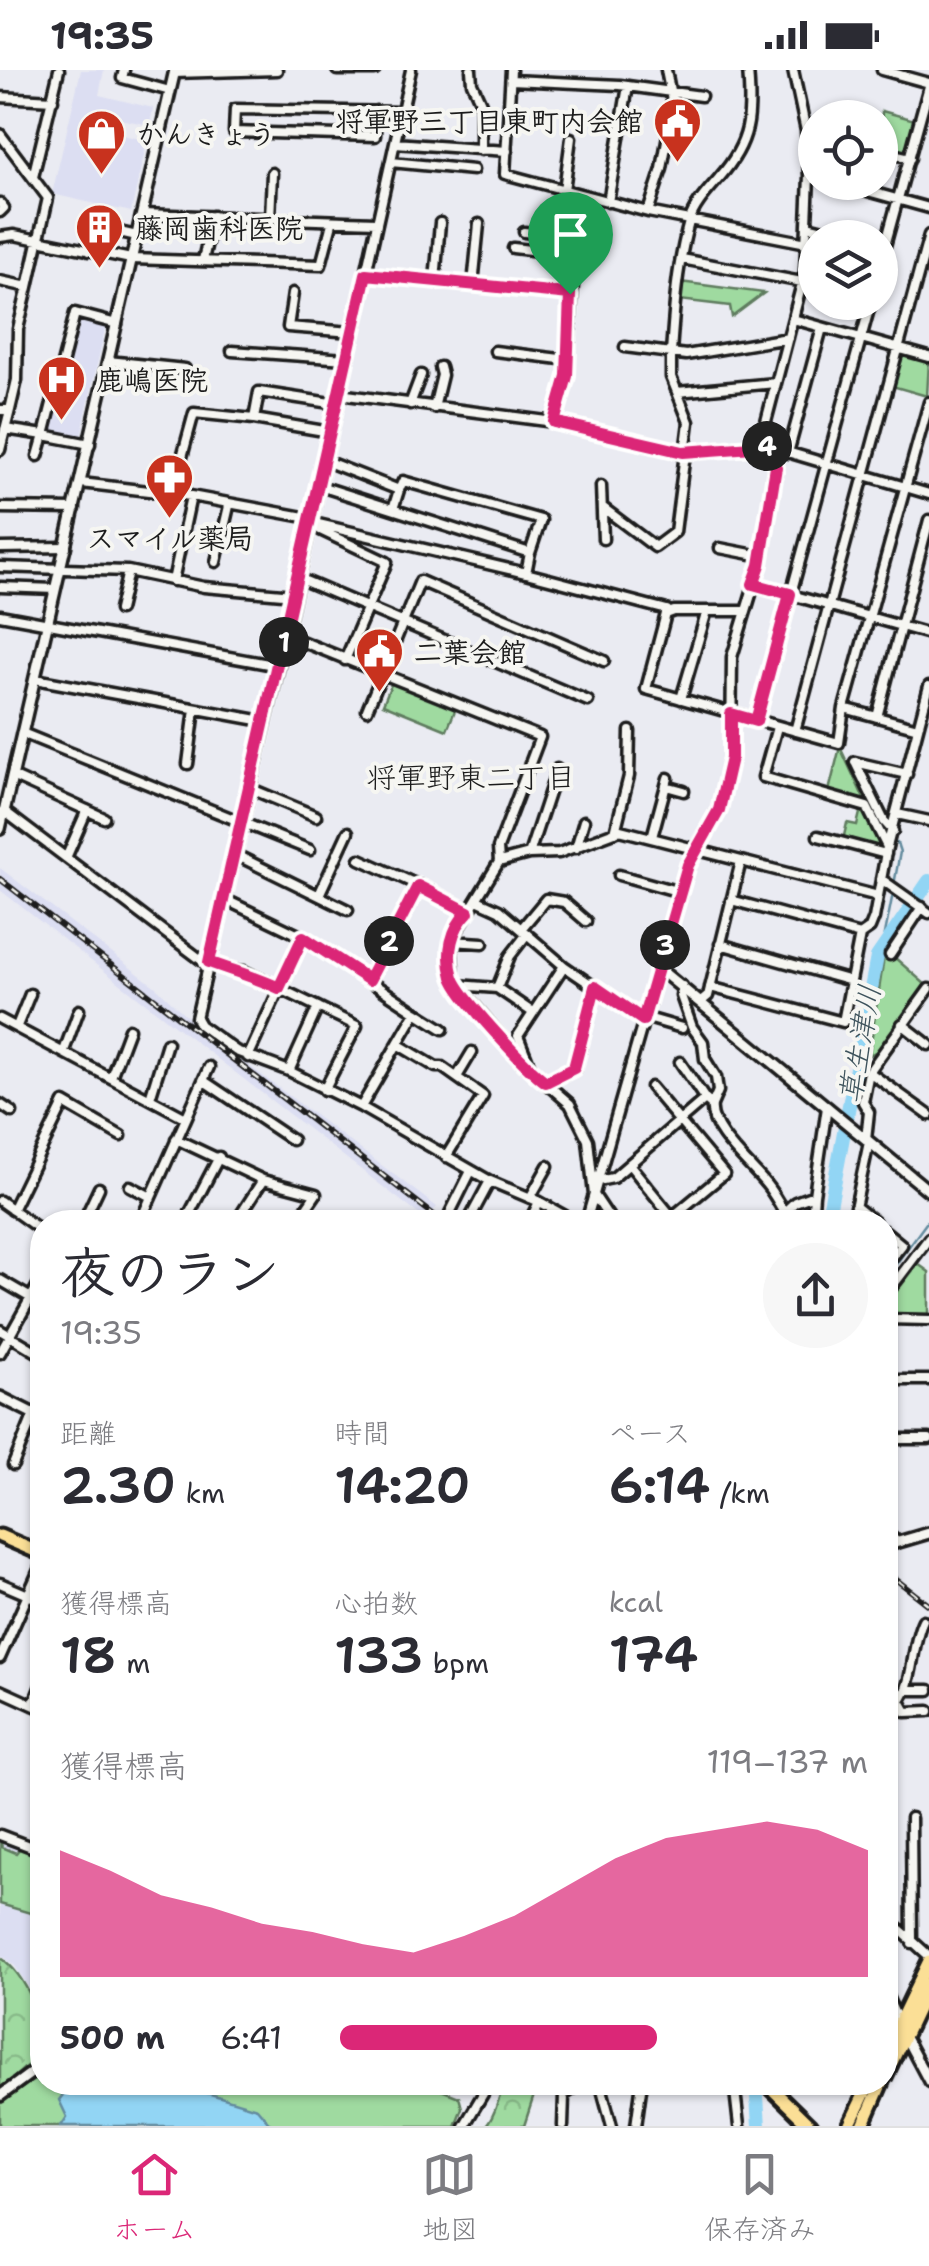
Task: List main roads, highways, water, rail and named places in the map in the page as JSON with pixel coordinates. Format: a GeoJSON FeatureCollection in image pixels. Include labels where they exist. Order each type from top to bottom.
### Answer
{"type":"FeatureCollection","features":[{"type":"Feature","properties":{"kind":"main road"},"geometry":{"type":"LineString","coordinates":[[0,1536],[30,1549]]}},
{"type":"Feature","properties":{"kind":"main road"},"geometry":{"type":"LineString","coordinates":[[898,2019],[929,1958]]}},
{"type":"Feature","properties":{"kind":"main road"},"geometry":{"type":"LineString","coordinates":[[898,2021],[929,1984]]}},
{"type":"Feature","properties":{"kind":"main road"},"geometry":{"type":"LineString","coordinates":[[778,2095],[810,2126]]}},
{"type":"Feature","properties":{"kind":"main road"},"geometry":{"type":"LineString","coordinates":[[849,2126],[864,2095]]}},
{"type":"Feature","properties":{"kind":"main road"},"geometry":{"type":"LineString","coordinates":[[863,2126],[877,2095]]}},
{"type":"Feature","properties":{"kind":"water"},"geometry":{"type":"Polygon","coordinates":[[[63,2095],[214,2095],[257,2108],[272,2126],[61,2126],[67,2117],[59,2100],[63,2095]]]}},
{"type":"Feature","properties":{"kind":"waterway"},"geometry":{"type":"LineString","coordinates":[[894,885],[900,852],[897,843]]}},
{"type":"Feature","properties":{"kind":"waterway","name":"草生津川"},"geometry":{"type":"LineString","coordinates":[[829,1210],[877,957],[929,881]]}},
{"type":"Feature","properties":{"kind":"waterway"},"geometry":{"type":"LineString","coordinates":[[882,949],[893,893]]}},
{"type":"Feature","properties":{"kind":"waterway"},"geometry":{"type":"LineString","coordinates":[[898,1261],[929,1219]]}},
{"type":"Feature","properties":{"kind":"waterway","name":"草生津川"},"geometry":{"type":"LineString","coordinates":[[757,2095],[759,2126]]}},
{"type":"Feature","properties":{"kind":"railway"},"geometry":{"type":"LineString","coordinates":[[0,879],[428,1210]]}},
{"type":"Feature","properties":{"kind":"railway"},"geometry":{"type":"LineString","coordinates":[[898,1581],[929,1605]]}},
{"type":"Feature","properties":{"kind":"place","name":"将軍野三丁目東町内会館"},"geometry":{"type":"Point","coordinates":[678,164]}},
{"type":"Feature","properties":{"kind":"place","name":"かんきょう"},"geometry":{"type":"Point","coordinates":[101,176]}},
{"type":"Feature","properties":{"kind":"place","name":"藤岡歯科医院"},"geometry":{"type":"Point","coordinates":[100,270]}},
{"type":"Feature","properties":{"kind":"place","name":"鹿嶋医院"},"geometry":{"type":"Point","coordinates":[61,422]}},
{"type":"Feature","properties":{"kind":"place","name":"スマイル薬局"},"geometry":{"type":"Point","coordinates":[170,520]}},
{"type":"Feature","properties":{"kind":"place","name":"二葉会館"},"geometry":{"type":"Point","coordinates":[379,694]}},
{"type":"Feature","properties":{"kind":"district","name":"将軍野東二丁目"},"geometry":{"type":"Point","coordinates":[471,778]}}]}
